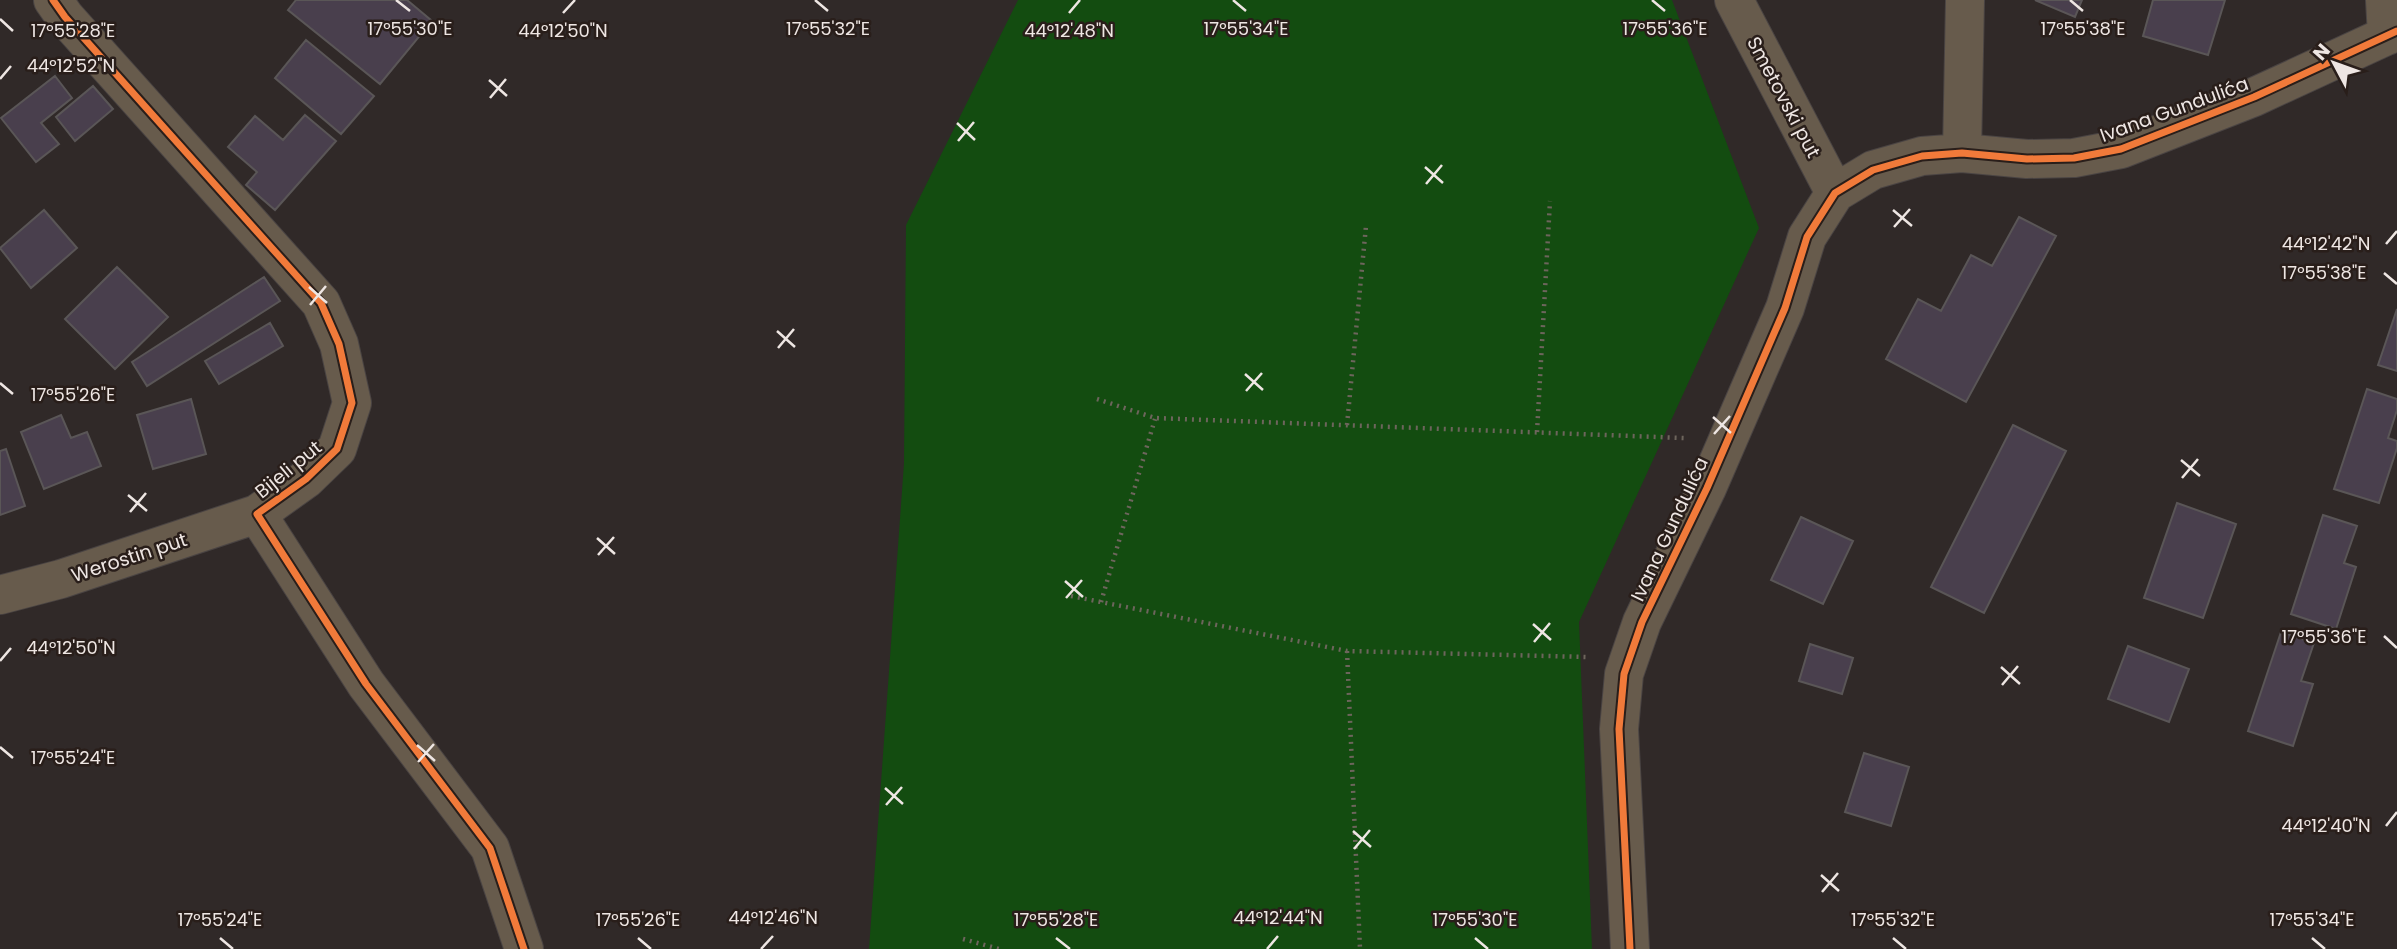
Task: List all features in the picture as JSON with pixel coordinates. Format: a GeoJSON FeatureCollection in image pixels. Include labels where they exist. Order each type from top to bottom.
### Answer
{"type":"FeatureCollection","features":[{"type":"Feature","properties":{"kind":"street","name":"Bijeli put"},"geometry":{"type":"LineString","coordinates":[[53,0],[82,36],[321,303],[339,344],[352,403],[337,449],[306,480],[257,514],[366,684],[490,848],[524,949]]}},
{"type":"Feature","properties":{"kind":"street","name":"Smetovski put"},"geometry":{"type":"LineString","coordinates":[[1734,0],[1835,193]]}},
{"type":"Feature","properties":{"kind":"street"},"geometry":{"type":"LineString","coordinates":[[1962,153],[1965,0]]}},
{"type":"Feature","properties":{"kind":"street","name":"Ivana Gundulića"},"geometry":{"type":"LineString","coordinates":[[1630,949],[1619,729],[1624,674],[1642,622],[1728,439],[1785,308],[1807,237],[1835,193],[1873,170],[1922,156],[1962,153],[2027,159],[2063,159],[2121,149],[2254,97],[2390,23]]}},
{"type":"Feature","properties":{"kind":"street","name":"Werostin put"},"geometry":{"type":"LineString","coordinates":[[0,595],[61,579],[257,514]]}},
{"type":"Feature","properties":{"kind":"path"},"geometry":{"type":"LineString","coordinates":[[1537,432],[1550,201]]}},
{"type":"Feature","properties":{"kind":"path"},"geometry":{"type":"LineString","coordinates":[[1347,425],[1366,226]]}},
{"type":"Feature","properties":{"kind":"path"},"geometry":{"type":"LineString","coordinates":[[1097,399],[1155,418],[1728,439]]}},
{"type":"Feature","properties":{"kind":"path"},"geometry":{"type":"LineString","coordinates":[[1101,602],[1155,418]]}},
{"type":"Feature","properties":{"kind":"path"},"geometry":{"type":"LineString","coordinates":[[1071,596],[1348,651],[1630,658]]}},
{"type":"Feature","properties":{"kind":"path"},"geometry":{"type":"LineString","coordinates":[[1348,651],[1360,949]]}},
{"type":"Feature","properties":{"kind":"path"},"geometry":{"type":"LineString","coordinates":[[963,939],[999,949]]}},
{"type":"Feature","properties":{"kind":"green space"},"geometry":{"type":"Polygon","coordinates":[[[1018,0],[1672,0],[1759,228],[1579,622],[1592,949],[869,949],[904,463],[906,225],[1018,0]]]}},
{"type":"Feature","properties":{"kind":"building"},"geometry":{"type":"Polygon","coordinates":[[[296,0],[407,0],[432,21],[380,84],[288,10],[296,0]]]}},
{"type":"Feature","properties":{"kind":"building"},"geometry":{"type":"Polygon","coordinates":[[[2035,0],[2082,0],[2075,17],[2035,0]]]}},
{"type":"Feature","properties":{"kind":"building"},"geometry":{"type":"Polygon","coordinates":[[[2153,0],[2225,0],[2208,55],[2143,36],[2153,0]]]}},
{"type":"Feature","properties":{"kind":"building"},"geometry":{"type":"Polygon","coordinates":[[[306,40],[374,96],[341,134],[275,78],[306,40]]]}},
{"type":"Feature","properties":{"kind":"building"},"geometry":{"type":"Polygon","coordinates":[[[55,76],[72,98],[41,123],[59,144],[36,162],[1,118],[55,76]]]}},
{"type":"Feature","properties":{"kind":"building"},"geometry":{"type":"Polygon","coordinates":[[[93,86],[113,109],[75,141],[56,117],[93,86]]]}},
{"type":"Feature","properties":{"kind":"building"},"geometry":{"type":"Polygon","coordinates":[[[305,115],[336,141],[275,210],[246,185],[257,172],[228,147],[255,116],[283,140],[305,115]]]}},
{"type":"Feature","properties":{"kind":"building"},"geometry":{"type":"Polygon","coordinates":[[[44,210],[77,248],[31,288],[0,248],[44,210]]]}},
{"type":"Feature","properties":{"kind":"building"},"geometry":{"type":"Polygon","coordinates":[[[2019,217],[2056,236],[1966,402],[1886,359],[1918,299],[1941,311],[1971,255],[1992,266],[2019,217]]]}},
{"type":"Feature","properties":{"kind":"building"},"geometry":{"type":"Polygon","coordinates":[[[117,267],[168,317],[115,369],[65,319],[117,267]]]}},
{"type":"Feature","properties":{"kind":"building"},"geometry":{"type":"Polygon","coordinates":[[[264,277],[280,301],[147,386],[132,362],[264,277]]]}},
{"type":"Feature","properties":{"kind":"building"},"geometry":{"type":"Polygon","coordinates":[[[2397,309],[2397,371],[2378,365],[2397,309]]]}},
{"type":"Feature","properties":{"kind":"building"},"geometry":{"type":"Polygon","coordinates":[[[270,323],[283,346],[219,384],[205,361],[270,323]]]}},
{"type":"Feature","properties":{"kind":"building"},"geometry":{"type":"Polygon","coordinates":[[[2367,389],[2397,399],[2397,410],[2388,438],[2397,441],[2397,448],[2379,503],[2334,489],[2367,389]]]}},
{"type":"Feature","properties":{"kind":"building"},"geometry":{"type":"Polygon","coordinates":[[[191,399],[206,454],[153,469],[137,415],[191,399]]]}},
{"type":"Feature","properties":{"kind":"building"},"geometry":{"type":"Polygon","coordinates":[[[61,415],[71,438],[87,432],[101,466],[44,489],[21,432],[61,415]]]}},
{"type":"Feature","properties":{"kind":"building"},"geometry":{"type":"Polygon","coordinates":[[[2013,425],[2066,451],[1984,613],[1931,587],[2013,425]]]}},
{"type":"Feature","properties":{"kind":"building"},"geometry":{"type":"Polygon","coordinates":[[[6,449],[25,506],[0,515],[0,451],[6,449]]]}},
{"type":"Feature","properties":{"kind":"building"},"geometry":{"type":"Polygon","coordinates":[[[2177,503],[2236,524],[2203,618],[2144,598],[2177,503]]]}},
{"type":"Feature","properties":{"kind":"building"},"geometry":{"type":"Polygon","coordinates":[[[2323,515],[2357,526],[2344,563],[2356,567],[2336,629],[2291,614],[2323,515]]]}},
{"type":"Feature","properties":{"kind":"building"},"geometry":{"type":"Polygon","coordinates":[[[1801,517],[1853,541],[1823,604],[1771,580],[1801,517]]]}},
{"type":"Feature","properties":{"kind":"building"},"geometry":{"type":"Polygon","coordinates":[[[2281,632],[2314,643],[2301,681],[2313,684],[2293,746],[2248,731],[2281,632]]]}},
{"type":"Feature","properties":{"kind":"building"},"geometry":{"type":"Polygon","coordinates":[[[1810,644],[1853,658],[1842,694],[1799,681],[1810,644]]]}},
{"type":"Feature","properties":{"kind":"building"},"geometry":{"type":"Polygon","coordinates":[[[2128,646],[2189,669],[2169,722],[2108,699],[2128,646]]]}},
{"type":"Feature","properties":{"kind":"building"},"geometry":{"type":"Polygon","coordinates":[[[1864,753],[1909,767],[1891,826],[1845,812],[1864,753]]]}},
{"type":"Feature","properties":{"kind":"cycle path"},"geometry":{"type":"LineString","coordinates":[[53,0],[65,17],[321,303],[339,344],[352,403],[337,449],[306,479],[257,514],[366,684],[490,848],[524,949]]}},
{"type":"Feature","properties":{"kind":"cycle path"},"geometry":{"type":"LineString","coordinates":[[1630,949],[1619,729],[1624,674],[1642,622],[1707,488],[1785,308],[1807,237],[1835,193],[1873,170],[1922,156],[1962,153],[2027,159],[2074,158],[2121,149],[2254,97],[2397,31]]}}]}
